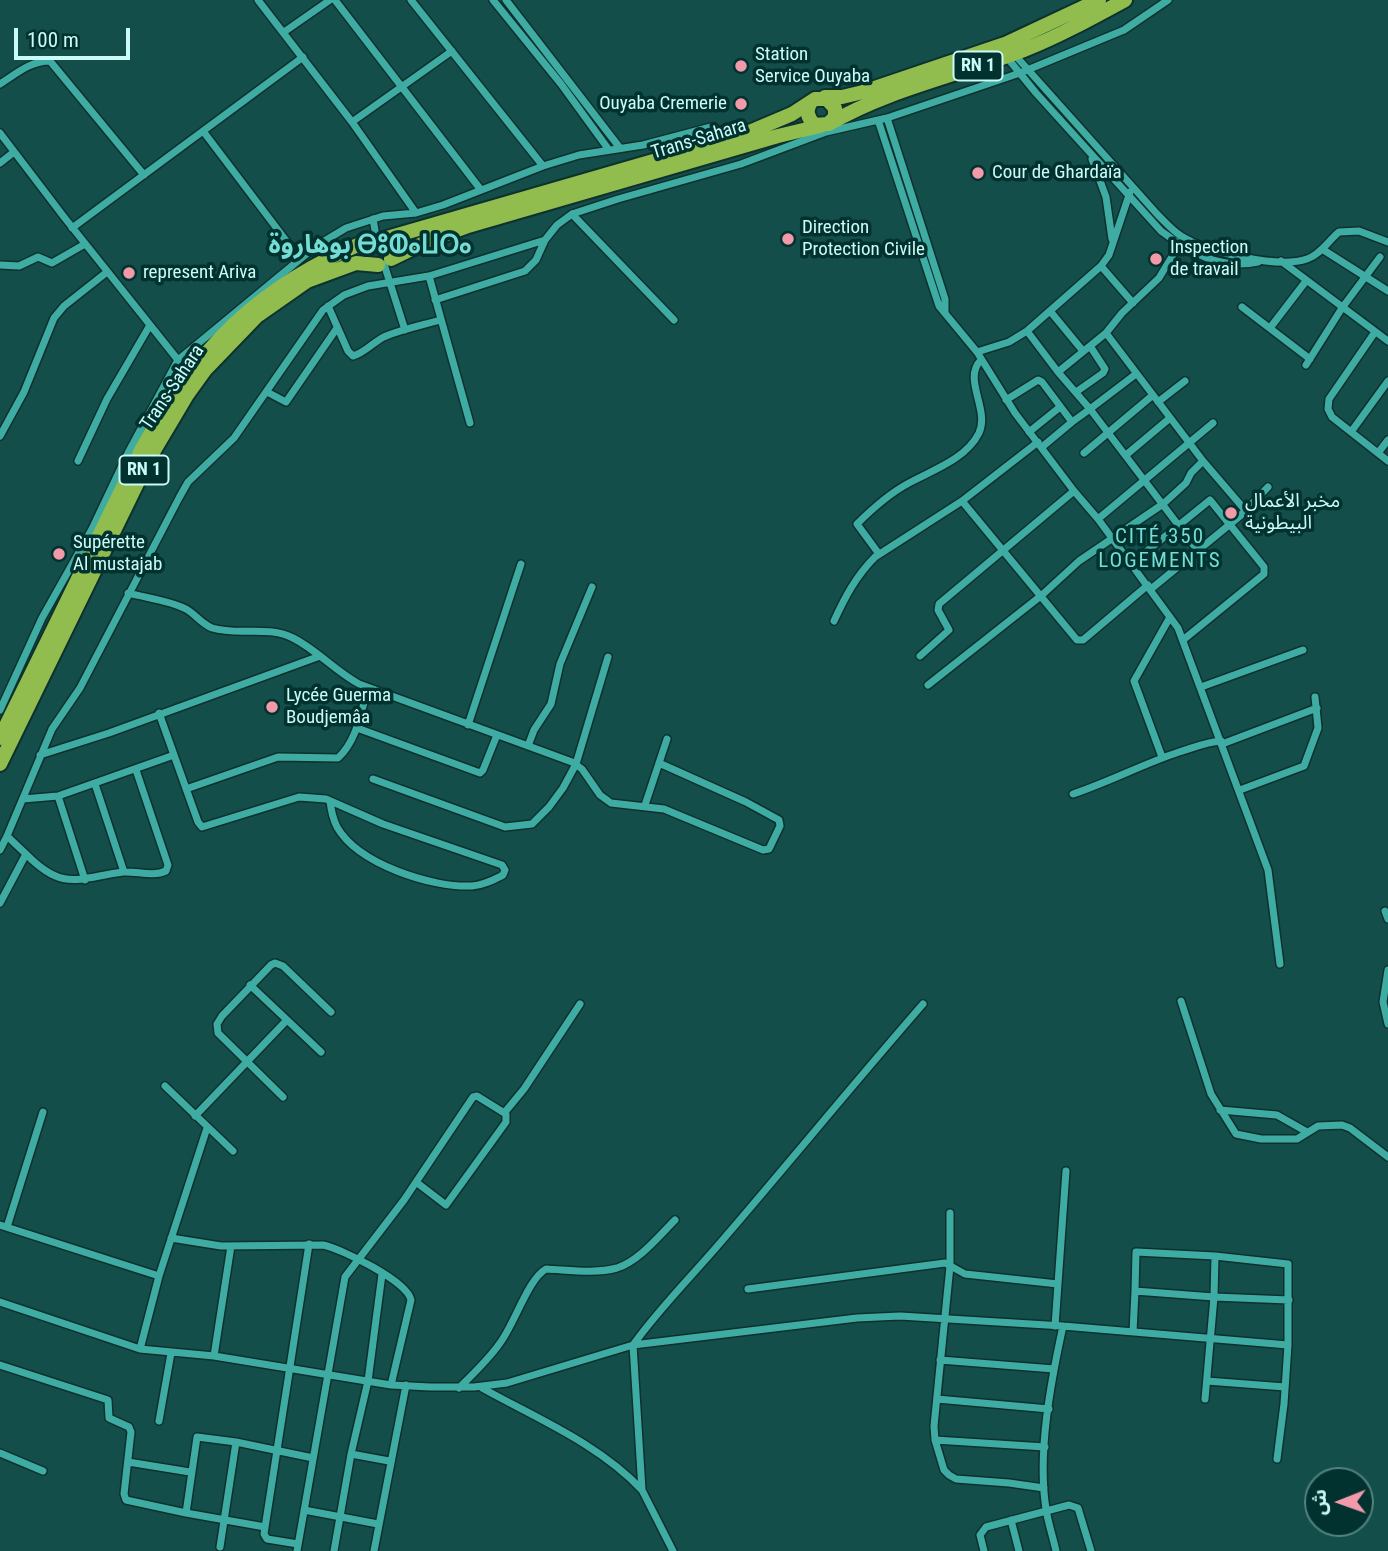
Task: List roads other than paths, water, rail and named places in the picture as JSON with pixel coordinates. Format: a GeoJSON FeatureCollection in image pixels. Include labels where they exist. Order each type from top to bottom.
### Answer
{"type":"FeatureCollection","features":[{"type":"Feature","properties":{"kind":"highway","name":"Trans-Sahara"},"geometry":{"type":"LineString","coordinates":[[0,738],[162,411],[185,377],[215,342],[261,300],[294,276],[329,256],[377,238],[712,144],[773,123],[819,99],[863,92],[1006,50],[1099,0]]}},
{"type":"Feature","properties":{"kind":"highway","name":"Trans-Sahara"},"geometry":{"type":"LineString","coordinates":[[0,764],[149,459],[187,396],[205,370],[257,316],[307,281],[356,263],[385,263],[428,241],[480,223],[778,136],[824,127],[860,106],[1074,27],[1125,0]]}},
{"type":"Feature","properties":{"kind":"highway"},"geometry":{"type":"LineString","coordinates":[[819,99],[831,101],[835,108],[835,117],[824,127],[811,122],[807,114],[819,99]]}},
{"type":"Feature","properties":{"kind":"highway"},"geometry":{"type":"LineString","coordinates":[[377,238],[393,249],[385,263],[370,262],[364,254],[377,238]]}},
{"type":"Feature","properties":{"kind":"street"},"geometry":{"type":"LineString","coordinates":[[258,0],[352,122],[416,213]]}},
{"type":"Feature","properties":{"kind":"street"},"geometry":{"type":"LineString","coordinates":[[284,32],[333,0],[481,190]]}},
{"type":"Feature","properties":{"kind":"street"},"geometry":{"type":"LineString","coordinates":[[411,0],[543,166]]}},
{"type":"Feature","properties":{"kind":"street"},"geometry":{"type":"LineString","coordinates":[[493,0],[620,148]]}},
{"type":"Feature","properties":{"kind":"street"},"geometry":{"type":"LineString","coordinates":[[506,0],[525,23],[608,150]]}},
{"type":"Feature","properties":{"kind":"street"},"geometry":{"type":"LineString","coordinates":[[435,300],[525,271],[536,260],[545,240],[556,225],[572,214],[618,198],[741,164],[824,127],[887,118],[1024,71],[1124,30],[1168,0]]}},
{"type":"Feature","properties":{"kind":"street"},"geometry":{"type":"LineString","coordinates":[[518,29],[525,23]]}},
{"type":"Feature","properties":{"kind":"street"},"geometry":{"type":"LineString","coordinates":[[1006,50],[1128,195],[1161,231],[1179,245],[1215,262],[1232,265],[1307,259],[1339,232],[1348,230],[1374,235],[1388,242]]}},
{"type":"Feature","properties":{"kind":"street"},"geometry":{"type":"LineString","coordinates":[[352,122],[452,51]]}},
{"type":"Feature","properties":{"kind":"street"},"geometry":{"type":"LineString","coordinates":[[72,228],[303,57]]}},
{"type":"Feature","properties":{"kind":"street"},"geometry":{"type":"LineString","coordinates":[[0,85],[24,68],[50,61],[145,175]]}},
{"type":"Feature","properties":{"kind":"street"},"geometry":{"type":"LineString","coordinates":[[1024,71],[1157,214],[1182,236],[1215,251],[1262,261]]}},
{"type":"Feature","properties":{"kind":"street"},"geometry":{"type":"LineString","coordinates":[[887,118],[901,159],[917,230]]}},
{"type":"Feature","properties":{"kind":"street"},"geometry":{"type":"LineString","coordinates":[[878,120],[934,281],[939,306],[977,352],[1029,432],[1150,587],[1183,640],[1268,870],[1280,964]]}},
{"type":"Feature","properties":{"kind":"street"},"geometry":{"type":"LineString","coordinates":[[0,710],[42,618],[92,530],[128,453],[178,360],[299,259],[346,228],[373,219],[416,213],[543,166],[710,127],[712,144]]}},
{"type":"Feature","properties":{"kind":"street"},"geometry":{"type":"LineString","coordinates":[[203,131],[299,259]]}},
{"type":"Feature","properties":{"kind":"street"},"geometry":{"type":"LineString","coordinates":[[0,133],[178,360]]}},
{"type":"Feature","properties":{"kind":"street"},"geometry":{"type":"LineString","coordinates":[[1085,146],[1106,197],[1113,242]]}},
{"type":"Feature","properties":{"kind":"street"},"geometry":{"type":"LineString","coordinates":[[0,163],[14,152]]}},
{"type":"Feature","properties":{"kind":"street"},"geometry":{"type":"LineString","coordinates":[[891,161],[901,159]]}},
{"type":"Feature","properties":{"kind":"street"},"geometry":{"type":"LineString","coordinates":[[977,352],[1009,342],[1027,331],[1101,266],[1109,255],[1128,195],[1134,187]]}},
{"type":"Feature","properties":{"kind":"street"},"geometry":{"type":"LineString","coordinates":[[572,214],[674,320]]}},
{"type":"Feature","properties":{"kind":"street"},"geometry":{"type":"LineString","coordinates":[[373,219],[377,238]]}},
{"type":"Feature","properties":{"kind":"street"},"geometry":{"type":"LineString","coordinates":[[0,850],[52,729],[80,688],[188,482],[225,449],[328,306],[344,295],[368,286],[429,276],[545,240]]}},
{"type":"Feature","properties":{"kind":"street"},"geometry":{"type":"LineString","coordinates":[[0,265],[19,266],[38,257],[52,263],[85,244]]}},
{"type":"Feature","properties":{"kind":"street"},"geometry":{"type":"LineString","coordinates":[[1058,372],[1106,332],[1159,278],[1179,245]]}},
{"type":"Feature","properties":{"kind":"street"},"geometry":{"type":"LineString","coordinates":[[1322,249],[1388,292]]}},
{"type":"Feature","properties":{"kind":"street"},"geometry":{"type":"LineString","coordinates":[[1242,307],[1308,362],[1342,308],[1380,257]]}},
{"type":"Feature","properties":{"kind":"street"},"geometry":{"type":"LineString","coordinates":[[1280,261],[1388,341]]}},
{"type":"Feature","properties":{"kind":"street"},"geometry":{"type":"LineString","coordinates":[[385,263],[405,330]]}},
{"type":"Feature","properties":{"kind":"street"},"geometry":{"type":"LineString","coordinates":[[1101,266],[1133,303]]}},
{"type":"Feature","properties":{"kind":"street"},"geometry":{"type":"LineString","coordinates":[[0,436],[24,392],[54,318],[64,306],[107,272]]}},
{"type":"Feature","properties":{"kind":"street"},"geometry":{"type":"LineString","coordinates":[[429,276],[470,423]]}},
{"type":"Feature","properties":{"kind":"street"},"geometry":{"type":"LineString","coordinates":[[1270,328],[1307,281]]}},
{"type":"Feature","properties":{"kind":"street"},"geometry":{"type":"LineString","coordinates":[[328,306],[348,351],[353,356],[375,341],[440,320]]}},
{"type":"Feature","properties":{"kind":"street"},"geometry":{"type":"LineString","coordinates":[[1051,311],[1105,369],[1076,392]]}},
{"type":"Feature","properties":{"kind":"street"},"geometry":{"type":"LineString","coordinates":[[78,461],[107,399],[150,325]]}},
{"type":"Feature","properties":{"kind":"street"},"geometry":{"type":"LineString","coordinates":[[267,392],[286,402],[337,328]]}},
{"type":"Feature","properties":{"kind":"street"},"geometry":{"type":"LineString","coordinates":[[1027,331],[1145,479],[1198,551]]}},
{"type":"Feature","properties":{"kind":"street"},"geometry":{"type":"LineString","coordinates":[[1106,332],[1203,461],[1245,510]]}},
{"type":"Feature","properties":{"kind":"street"},"geometry":{"type":"LineString","coordinates":[[1376,332],[1335,390],[1328,405],[1332,417],[1388,461]]}},
{"type":"Feature","properties":{"kind":"street"},"geometry":{"type":"LineString","coordinates":[[878,554],[857,524],[908,484],[945,465],[974,441],[981,426],[974,376],[975,366],[981,360]]}},
{"type":"Feature","properties":{"kind":"street"},"geometry":{"type":"LineString","coordinates":[[834,621],[848,590],[878,554],[962,501],[1136,374]]}},
{"type":"Feature","properties":{"kind":"street"},"geometry":{"type":"LineString","coordinates":[[1006,400],[1038,380],[1072,422]]}},
{"type":"Feature","properties":{"kind":"street"},"geometry":{"type":"LineString","coordinates":[[1084,453],[1108,432],[1185,381]]}},
{"type":"Feature","properties":{"kind":"street"},"geometry":{"type":"LineString","coordinates":[[1351,432],[1388,381]]}},
{"type":"Feature","properties":{"kind":"street"},"geometry":{"type":"LineString","coordinates":[[1029,432],[1060,407]]}},
{"type":"Feature","properties":{"kind":"street"},"geometry":{"type":"LineString","coordinates":[[1126,455],[1170,418]]}},
{"type":"Feature","properties":{"kind":"street"},"geometry":{"type":"LineString","coordinates":[[1098,519],[1213,423]]}},
{"type":"Feature","properties":{"kind":"street"},"geometry":{"type":"LineString","coordinates":[[1378,453],[1388,440]]}},
{"type":"Feature","properties":{"kind":"street"},"geometry":{"type":"LineString","coordinates":[[928,685],[1042,595],[1079,561],[1163,504],[1186,484],[1191,473],[1203,461]]}},
{"type":"Feature","properties":{"kind":"street"},"geometry":{"type":"LineString","coordinates":[[962,501],[1075,638],[1081,640],[1198,551],[1268,487]]}},
{"type":"Feature","properties":{"kind":"street"},"geometry":{"type":"LineString","coordinates":[[920,656],[949,631],[937,610],[939,604],[1074,491]]}},
{"type":"Feature","properties":{"kind":"street"},"geometry":{"type":"LineString","coordinates":[[1131,564],[1209,500],[1264,567],[1265,571],[1228,605],[1183,640]]}},
{"type":"Feature","properties":{"kind":"street"},"geometry":{"type":"LineString","coordinates":[[468,725],[521,564]]}},
{"type":"Feature","properties":{"kind":"street"},"geometry":{"type":"LineString","coordinates":[[528,746],[534,730],[551,704],[560,664],[592,587]]}},
{"type":"Feature","properties":{"kind":"street"},"geometry":{"type":"LineString","coordinates":[[128,593],[186,609],[211,627],[228,631],[280,632],[296,639],[339,672],[368,688],[576,764],[605,800],[617,805],[645,805],[664,809],[763,850],[769,849],[780,825],[779,820],[746,802],[659,764]]}},
{"type":"Feature","properties":{"kind":"street"},"geometry":{"type":"LineString","coordinates":[[1162,757],[1134,681],[1170,617]]}},
{"type":"Feature","properties":{"kind":"street"},"geometry":{"type":"LineString","coordinates":[[1201,687],[1303,649]]}},
{"type":"Feature","properties":{"kind":"street"},"geometry":{"type":"LineString","coordinates":[[40,755],[109,733],[320,656]]}},
{"type":"Feature","properties":{"kind":"street"},"geometry":{"type":"LineString","coordinates":[[373,779],[505,827],[532,824],[550,807],[576,764],[608,657]]}},
{"type":"Feature","properties":{"kind":"street"},"geometry":{"type":"LineString","coordinates":[[186,789],[278,757],[334,760],[348,746],[357,728],[368,688]]}},
{"type":"Feature","properties":{"kind":"street"},"geometry":{"type":"LineString","coordinates":[[1240,790],[1304,765],[1318,728],[1315,697]]}},
{"type":"Feature","properties":{"kind":"street"},"geometry":{"type":"LineString","coordinates":[[1073,794],[1162,757],[1211,741],[1222,742],[1317,708]]}},
{"type":"Feature","properties":{"kind":"street"},"geometry":{"type":"LineString","coordinates":[[159,713],[202,827],[206,828],[299,797],[315,797],[330,801],[393,828],[502,865],[505,870],[503,875],[484,884],[451,885],[371,859],[337,827],[330,801]]}},
{"type":"Feature","properties":{"kind":"street"},"geometry":{"type":"LineString","coordinates":[[357,728],[480,773],[497,735]]}},
{"type":"Feature","properties":{"kind":"street"},"geometry":{"type":"LineString","coordinates":[[645,805],[667,739]]}},
{"type":"Feature","properties":{"kind":"street"},"geometry":{"type":"LineString","coordinates":[[23,799],[58,796],[174,755]]}},
{"type":"Feature","properties":{"kind":"street"},"geometry":{"type":"LineString","coordinates":[[7,836],[50,873],[64,878],[85,880],[124,872],[158,874],[166,871],[168,865],[136,770]]}},
{"type":"Feature","properties":{"kind":"street"},"geometry":{"type":"LineString","coordinates":[[95,784],[124,872]]}},
{"type":"Feature","properties":{"kind":"street"},"geometry":{"type":"LineString","coordinates":[[58,796],[85,880]]}},
{"type":"Feature","properties":{"kind":"street"},"geometry":{"type":"LineString","coordinates":[[0,903],[26,854]]}},
{"type":"Feature","properties":{"kind":"street"},"geometry":{"type":"LineString","coordinates":[[1385,911],[1388,919]]}},
{"type":"Feature","properties":{"kind":"street"},"geometry":{"type":"LineString","coordinates":[[284,1097],[246,1063],[217,1030],[222,1016],[271,965],[278,963],[331,1012]]}},
{"type":"Feature","properties":{"kind":"street"},"geometry":{"type":"LineString","coordinates":[[1388,970],[1383,996],[1388,1024]]}},
{"type":"Feature","properties":{"kind":"street"},"geometry":{"type":"LineString","coordinates":[[250,985],[321,1052]]}},
{"type":"Feature","properties":{"kind":"street"},"geometry":{"type":"LineString","coordinates":[[1181,1001],[1211,1094],[1237,1135],[1300,1138],[1323,1125],[1347,1126],[1388,1157]]}},
{"type":"Feature","properties":{"kind":"street"},"geometry":{"type":"LineString","coordinates":[[416,1182],[446,1205],[506,1122],[505,1112],[524,1089],[580,1004]]}},
{"type":"Feature","properties":{"kind":"street"},"geometry":{"type":"LineString","coordinates":[[642,1490],[633,1345],[653,1318],[706,1260],[923,1004]]}},
{"type":"Feature","properties":{"kind":"street"},"geometry":{"type":"LineString","coordinates":[[195,1116],[286,1021]]}},
{"type":"Feature","properties":{"kind":"street"},"geometry":{"type":"LineString","coordinates":[[165,1086],[233,1151]]}},
{"type":"Feature","properties":{"kind":"street"},"geometry":{"type":"LineString","coordinates":[[309,1244],[265,1527],[265,1539],[297,1548],[345,1277],[416,1182],[473,1097],[477,1096],[505,1112]]}},
{"type":"Feature","properties":{"kind":"street"},"geometry":{"type":"LineString","coordinates":[[1220,1110],[1277,1115],[1307,1132]]}},
{"type":"Feature","properties":{"kind":"street"},"geometry":{"type":"LineString","coordinates":[[43,1112],[4,1226],[159,1276]]}},
{"type":"Feature","properties":{"kind":"street"},"geometry":{"type":"LineString","coordinates":[[140,1349],[159,1276],[207,1128]]}},
{"type":"Feature","properties":{"kind":"street"},"geometry":{"type":"LineString","coordinates":[[1056,1551],[1046,1510],[1045,1447],[1059,1326],[1058,1284],[1066,1171]]}},
{"type":"Feature","properties":{"kind":"street"},"geometry":{"type":"LineString","coordinates":[[950,1213],[950,1266],[936,1399],[935,1440],[944,1469],[956,1479],[1044,1488]]}},
{"type":"Feature","properties":{"kind":"street"},"geometry":{"type":"LineString","coordinates":[[459,1388],[500,1343],[533,1280],[540,1272],[546,1269],[617,1268],[637,1256],[676,1220]]}},
{"type":"Feature","properties":{"kind":"street"},"geometry":{"type":"LineString","coordinates":[[171,1238],[231,1246],[309,1244],[335,1248],[358,1258],[383,1274],[407,1291],[411,1300],[391,1385]]}},
{"type":"Feature","properties":{"kind":"street"},"geometry":{"type":"LineString","coordinates":[[214,1356],[231,1246]]}},
{"type":"Feature","properties":{"kind":"street"},"geometry":{"type":"LineString","coordinates":[[1133,1332],[1135,1254],[1138,1251],[1288,1264],[1288,1345],[1277,1458]]}},
{"type":"Feature","properties":{"kind":"street"},"geometry":{"type":"LineString","coordinates":[[1205,1399],[1215,1256]]}},
{"type":"Feature","properties":{"kind":"street"},"geometry":{"type":"LineString","coordinates":[[748,1289],[945,1263],[965,1274],[1058,1284]]}},
{"type":"Feature","properties":{"kind":"street"},"geometry":{"type":"LineString","coordinates":[[334,1551],[351,1454],[368,1381],[383,1274]]}},
{"type":"Feature","properties":{"kind":"street"},"geometry":{"type":"LineString","coordinates":[[1135,1291],[1289,1300]]}},
{"type":"Feature","properties":{"kind":"street"},"geometry":{"type":"LineString","coordinates":[[0,1303],[140,1349],[214,1356],[391,1385],[459,1388],[519,1381],[633,1345],[857,1318],[900,1316],[1288,1345]]}},
{"type":"Feature","properties":{"kind":"street"},"geometry":{"type":"LineString","coordinates":[[159,1420],[171,1353]]}},
{"type":"Feature","properties":{"kind":"street"},"geometry":{"type":"LineString","coordinates":[[940,1360],[1054,1369]]}},
{"type":"Feature","properties":{"kind":"street"},"geometry":{"type":"LineString","coordinates":[[0,1365],[108,1400],[109,1418],[131,1430],[124,1494],[126,1500],[186,1514],[265,1527]]}},
{"type":"Feature","properties":{"kind":"street"},"geometry":{"type":"LineString","coordinates":[[1207,1381],[1285,1387]]}},
{"type":"Feature","properties":{"kind":"street"},"geometry":{"type":"LineString","coordinates":[[374,1551],[405,1385]]}},
{"type":"Feature","properties":{"kind":"street"},"geometry":{"type":"LineString","coordinates":[[480,1387],[593,1449],[624,1471],[642,1490],[673,1551]]}},
{"type":"Feature","properties":{"kind":"street"},"geometry":{"type":"LineString","coordinates":[[936,1399],[1049,1409]]}},
{"type":"Feature","properties":{"kind":"street"},"geometry":{"type":"LineString","coordinates":[[186,1514],[197,1437],[313,1458]]}},
{"type":"Feature","properties":{"kind":"street"},"geometry":{"type":"LineString","coordinates":[[935,1440],[1045,1447]]}},
{"type":"Feature","properties":{"kind":"street"},"geometry":{"type":"LineString","coordinates":[[220,1547],[236,1442]]}},
{"type":"Feature","properties":{"kind":"street"},"geometry":{"type":"LineString","coordinates":[[0,1453],[43,1471]]}},
{"type":"Feature","properties":{"kind":"street"},"geometry":{"type":"LineString","coordinates":[[351,1454],[389,1461]]}},
{"type":"Feature","properties":{"kind":"street"},"geometry":{"type":"LineString","coordinates":[[128,1462],[190,1472]]}},
{"type":"Feature","properties":{"kind":"street"},"geometry":{"type":"LineString","coordinates":[[984,1551],[980,1535],[982,1530],[1069,1505],[1078,1508],[1091,1551]]}},
{"type":"Feature","properties":{"kind":"street"},"geometry":{"type":"LineString","coordinates":[[304,1510],[378,1524]]}},
{"type":"Feature","properties":{"kind":"street"},"geometry":{"type":"LineString","coordinates":[[1010,1520],[1019,1551]]}},
{"type":"Feature","properties":{"kind":"place","name":"Station Service Ouyaba"},"geometry":{"type":"Point","coordinates":[741,66]}},
{"type":"Feature","properties":{"kind":"place","name":"Ouyaba Cremerie"},"geometry":{"type":"Point","coordinates":[741,104]}},
{"type":"Feature","properties":{"kind":"place","name":"Cour de Ghardaïa"},"geometry":{"type":"Point","coordinates":[978,173]}},
{"type":"Feature","properties":{"kind":"place","name":"Direction Protection Civile"},"geometry":{"type":"Point","coordinates":[788,239]}},
{"type":"Feature","properties":{"kind":"place","name":"Inspection de travail"},"geometry":{"type":"Point","coordinates":[1156,259]}},
{"type":"Feature","properties":{"kind":"place","name":"represent Ariva"},"geometry":{"type":"Point","coordinates":[129,273]}},
{"type":"Feature","properties":{"kind":"place","name":"مخبر الأعمال البيطونية"},"geometry":{"type":"Point","coordinates":[1231,513]}},
{"type":"Feature","properties":{"kind":"place","name":"Supérette Al mustajab"},"geometry":{"type":"Point","coordinates":[59,554]}},
{"type":"Feature","properties":{"kind":"place","name":"Lycée Guerma Boudjemâa"},"geometry":{"type":"Point","coordinates":[272,707]}},
{"type":"Feature","properties":{"kind":"district","name":"بوهاروة ⴱⵓⵀⴰⵡⵔⴰ"},"geometry":{"type":"Point","coordinates":[370,246]}},
{"type":"Feature","properties":{"kind":"district","name":"CITÉ 350 LOGEMENTS"},"geometry":{"type":"Point","coordinates":[1160,550]}}]}
